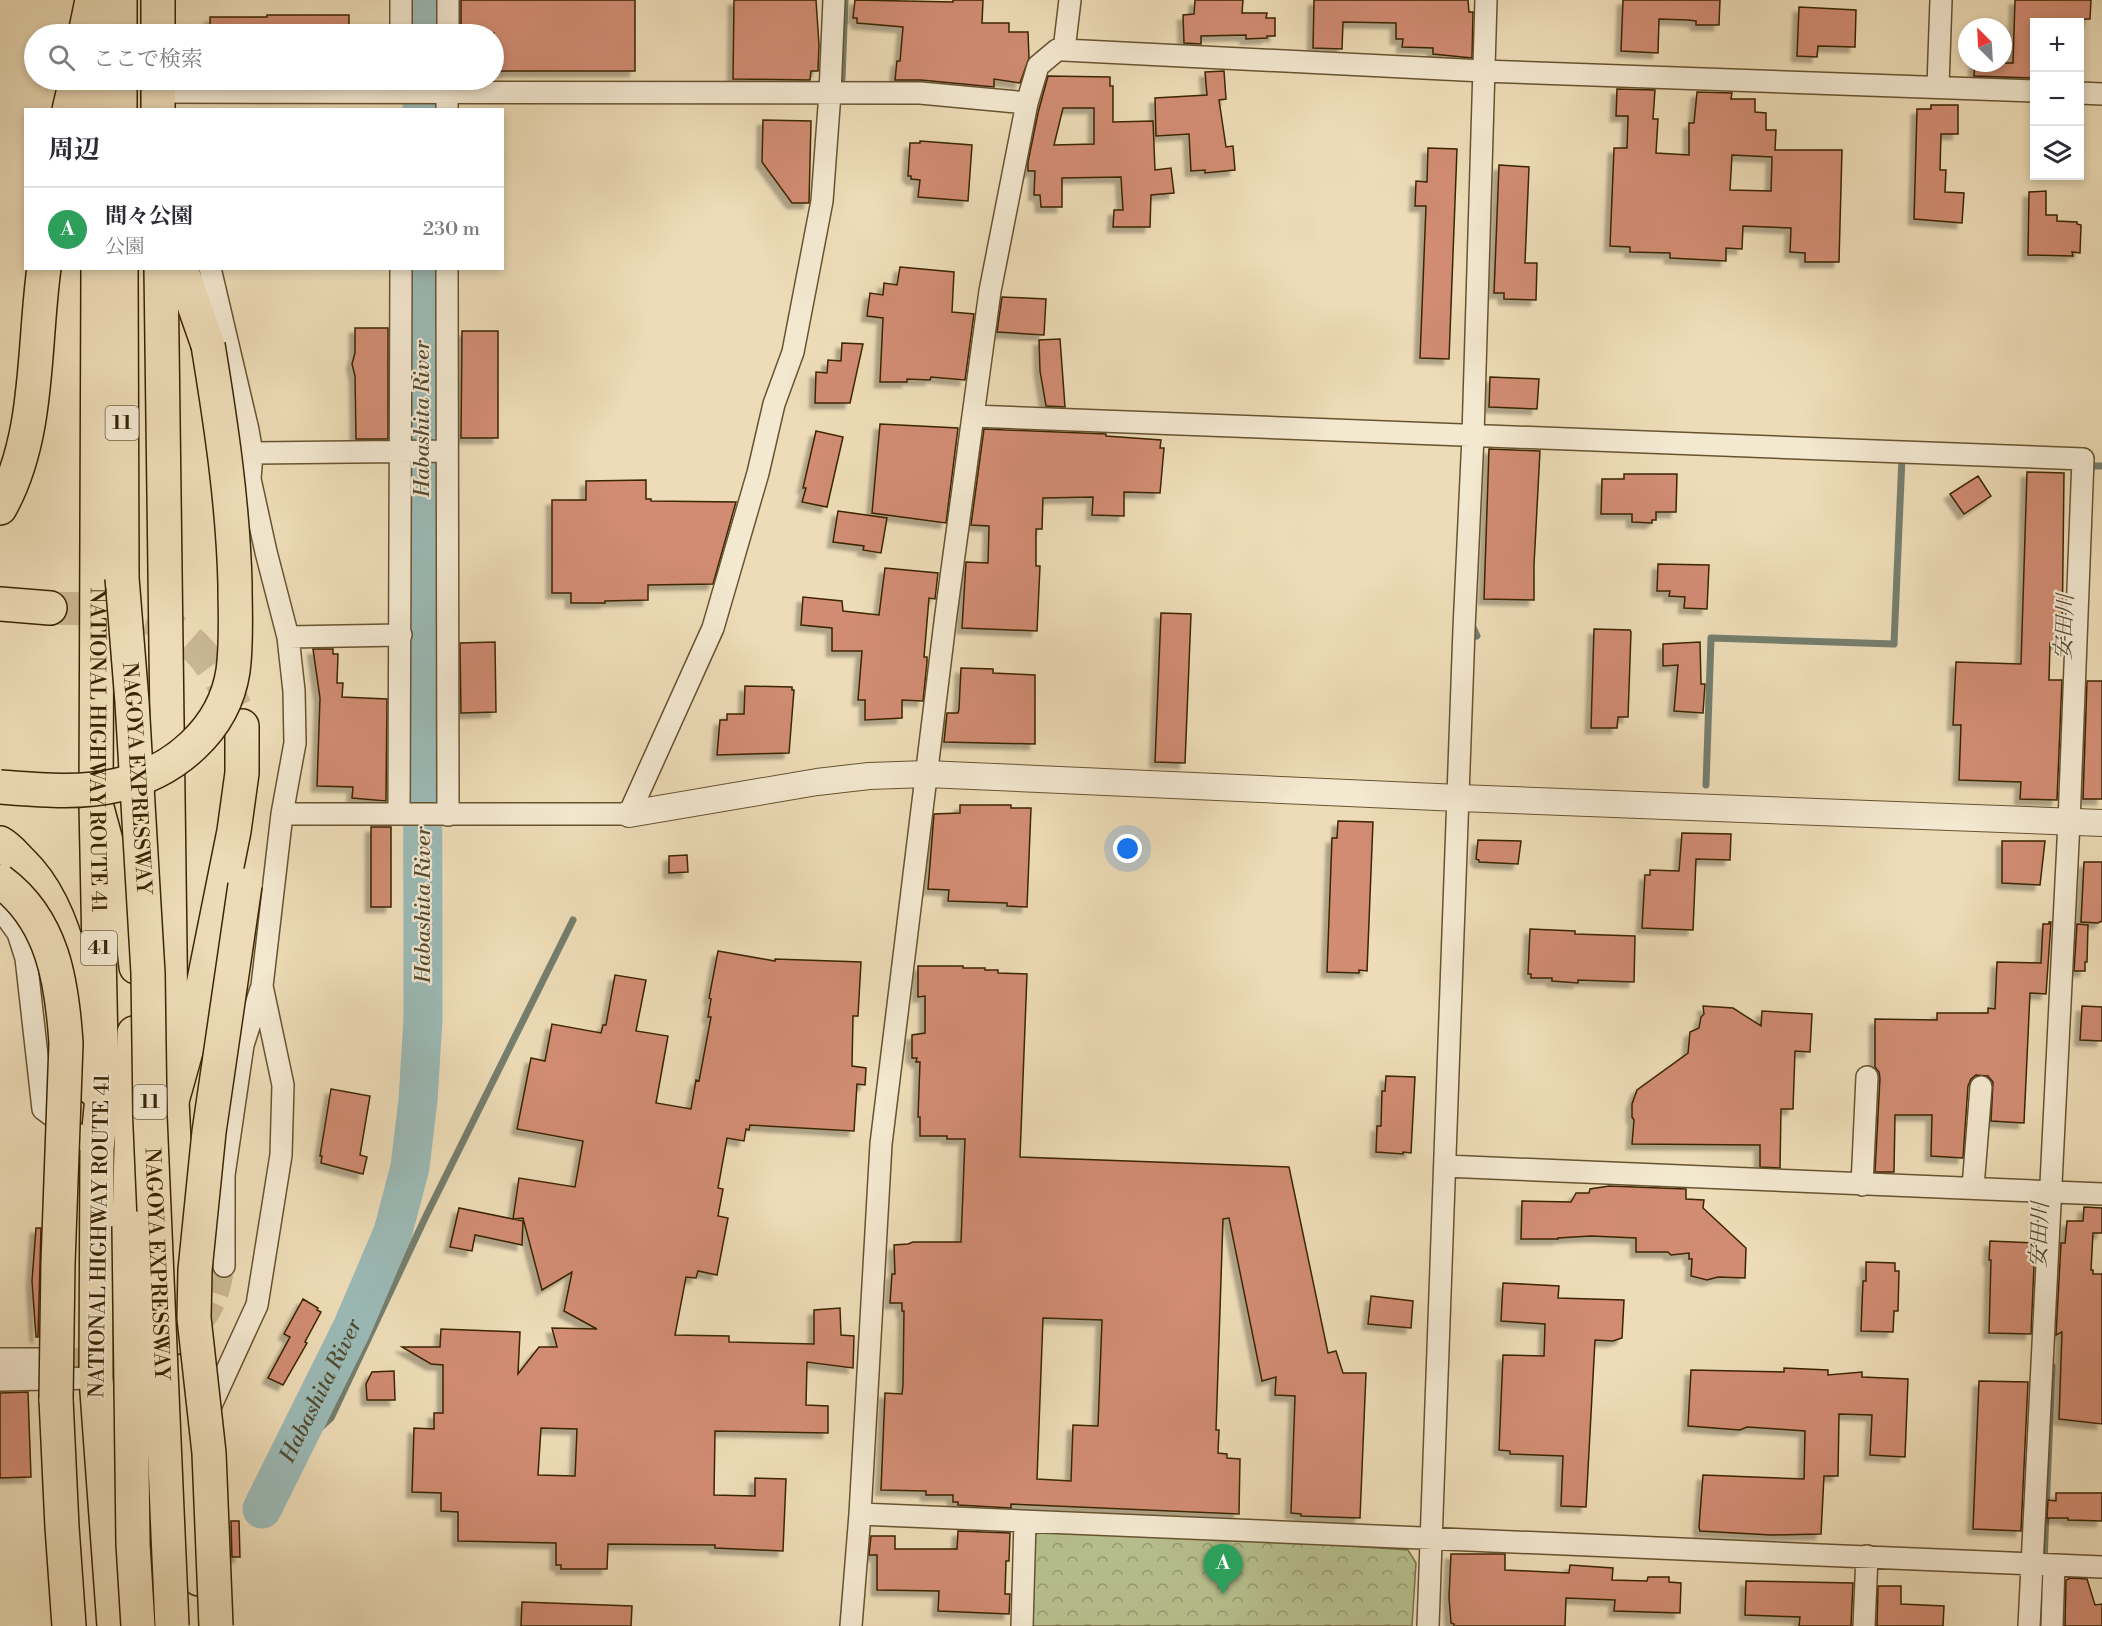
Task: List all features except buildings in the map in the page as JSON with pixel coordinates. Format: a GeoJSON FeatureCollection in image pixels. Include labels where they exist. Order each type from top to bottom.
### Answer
{"type":"FeatureCollection","features":[{"type":"Feature","properties":{"kind":"highway"},"geometry":{"type":"LineString","coordinates":[[87,24],[92,0]]}},
{"type":"Feature","properties":{"kind":"highway"},"geometry":{"type":"LineString","coordinates":[[99,0],[99,24]]}},
{"type":"Feature","properties":{"kind":"highway"},"geometry":{"type":"LineString","coordinates":[[120,0],[120,24]]}},
{"type":"Feature","properties":{"kind":"highway"},"geometry":{"type":"LineString","coordinates":[[158,0],[158,24]]}},
{"type":"Feature","properties":{"kind":"highway"},"geometry":{"type":"LineString","coordinates":[[69,108],[74,90]]}},
{"type":"Feature","properties":{"kind":"highway"},"geometry":{"type":"LineString","coordinates":[[99,90],[99,108]]}},
{"type":"Feature","properties":{"kind":"highway"},"geometry":{"type":"LineString","coordinates":[[120,90],[120,108]]}},
{"type":"Feature","properties":{"kind":"highway"},"geometry":{"type":"LineString","coordinates":[[0,508],[20,462],[28,423],[44,270]]}},
{"type":"Feature","properties":{"kind":"highway","name":"NATIONAL HIGHWAY ROUTE 41"},"geometry":{"type":"LineString","coordinates":[[98,270],[96,804],[102,1097],[97,1149],[96,1378],[114,1626]]}},
{"type":"Feature","properties":{"kind":"highway","name":"NAGOYA EXPRESSWAY"},"geometry":{"type":"LineString","coordinates":[[121,270],[122,578],[132,702],[148,973],[150,1116],[172,1626]]}},
{"type":"Feature","properties":{"kind":"highway"},"geometry":{"type":"LineString","coordinates":[[161,270],[172,1101],[190,1448],[202,1626]]}},
{"type":"Feature","properties":{"kind":"highway"},"geometry":{"type":"LineString","coordinates":[[0,787],[42,790],[84,789],[117,785],[141,778],[170,765],[196,744],[213,723],[225,700],[233,672],[235,640],[234,553],[223,435],[208,345],[182,270]]}},
{"type":"Feature","properties":{"kind":"highway"},"geometry":{"type":"LineString","coordinates":[[0,604],[50,608]]}},
{"type":"Feature","properties":{"kind":"highway"},"geometry":{"type":"LineString","coordinates":[[172,1101],[199,1005],[234,831],[242,773],[239,717],[252,763],[253,803],[245,885],[209,1132],[195,1270],[194,1318],[209,1453],[216,1626]]}},
{"type":"Feature","properties":{"kind":"highway"},"geometry":{"type":"LineString","coordinates":[[96,804],[134,940],[136,968],[129,1226],[133,1544],[138,1626]]}},
{"type":"Feature","properties":{"kind":"highway"},"geometry":{"type":"LineString","coordinates":[[0,843],[7,846],[33,873],[53,908],[63,932],[84,1025],[88,1084],[102,1097]]}},
{"type":"Feature","properties":{"kind":"highway"},"geometry":{"type":"LineString","coordinates":[[0,881],[28,907],[40,928],[59,979],[63,1009],[66,1043],[58,1251],[56,1399],[69,1626]]}},
{"type":"Feature","properties":{"kind":"street"},"geometry":{"type":"LineString","coordinates":[[401,0],[401,24]]}},
{"type":"Feature","properties":{"kind":"street"},"geometry":{"type":"LineString","coordinates":[[448,0],[448,24]]}},
{"type":"Feature","properties":{"kind":"street"},"geometry":{"type":"LineString","coordinates":[[629,814],[713,628],[758,473],[774,404],[793,352],[822,201],[834,0]]}},
{"type":"Feature","properties":{"kind":"street"},"geometry":{"type":"LineString","coordinates":[[1064,50],[1070,0]]}},
{"type":"Feature","properties":{"kind":"street"},"geometry":{"type":"LineString","coordinates":[[1428,1626],[1473,436],[1486,0]]}},
{"type":"Feature","properties":{"kind":"street"},"geometry":{"type":"LineString","coordinates":[[1938,86],[1941,0]]}},
{"type":"Feature","properties":{"kind":"street"},"geometry":{"type":"LineString","coordinates":[[850,1626],[860,1514],[881,1144],[990,291],[1028,103],[1038,66],[1057,50],[1064,50],[1483,71],[2030,91]]}},
{"type":"Feature","properties":{"kind":"street"},"geometry":{"type":"LineString","coordinates":[[158,94],[920,93],[1028,103]]}},
{"type":"Feature","properties":{"kind":"street"},"geometry":{"type":"LineString","coordinates":[[2084,93],[2102,94]]}},
{"type":"Feature","properties":{"kind":"street"},"geometry":{"type":"LineString","coordinates":[[210,270],[252,453],[250,479],[288,637],[294,691],[295,743],[282,814],[262,986],[243,1045],[224,1175],[224,1266]]}},
{"type":"Feature","properties":{"kind":"street"},"geometry":{"type":"LineString","coordinates":[[399,813],[401,270]]}},
{"type":"Feature","properties":{"kind":"street"},"geometry":{"type":"LineString","coordinates":[[447,270],[448,816]]}},
{"type":"Feature","properties":{"kind":"street"},"geometry":{"type":"LineString","coordinates":[[973,416],[2083,459],[2069,822],[2059,1192],[2031,1564],[2029,1626]]}},
{"type":"Feature","properties":{"kind":"street"},"geometry":{"type":"LineString","coordinates":[[252,453],[447,451]]}},
{"type":"Feature","properties":{"kind":"street"},"geometry":{"type":"LineString","coordinates":[[288,637],[401,635]]}},
{"type":"Feature","properties":{"kind":"street"},"geometry":{"type":"LineString","coordinates":[[282,814],[399,813],[448,816],[629,814],[817,782],[869,776],[927,774],[1459,798],[2102,823]]}},
{"type":"Feature","properties":{"kind":"street"},"geometry":{"type":"LineString","coordinates":[[0,908],[18,933],[26,958],[43,1109],[97,1149]]}},
{"type":"Feature","properties":{"kind":"street"},"geometry":{"type":"LineString","coordinates":[[190,1448],[257,1305],[279,1167],[282,1085],[262,986]]}},
{"type":"Feature","properties":{"kind":"street"},"geometry":{"type":"LineString","coordinates":[[1862,1185],[1867,1077]]}},
{"type":"Feature","properties":{"kind":"street"},"geometry":{"type":"LineString","coordinates":[[1973,1187],[1981,1087]]}},
{"type":"Feature","properties":{"kind":"street"},"geometry":{"type":"LineString","coordinates":[[1445,1166],[2102,1194]]}},
{"type":"Feature","properties":{"kind":"street"},"geometry":{"type":"LineString","coordinates":[[0,1359],[61,1359]]}},
{"type":"Feature","properties":{"kind":"street"},"geometry":{"type":"LineString","coordinates":[[0,1380],[96,1378]]}},
{"type":"Feature","properties":{"kind":"street"},"geometry":{"type":"LineString","coordinates":[[860,1514],[2102,1568]]}},
{"type":"Feature","properties":{"kind":"street"},"geometry":{"type":"LineString","coordinates":[[1022,1626],[1025,1522]]}},
{"type":"Feature","properties":{"kind":"street"},"geometry":{"type":"LineString","coordinates":[[1864,1626],[1867,1556]]}},
{"type":"Feature","properties":{"kind":"street"},"geometry":{"type":"LineString","coordinates":[[2052,1626],[2054,1565]]}},
{"type":"Feature","properties":{"kind":"green space"},"geometry":{"type":"Polygon","coordinates":[[[1043,1525],[1408,1550],[1416,1563],[1412,1626],[1030,1626],[1033,1539],[1043,1525]]]}},
{"type":"Feature","properties":{"kind":"waterway","name":"Habashita River"},"geometry":{"type":"LineString","coordinates":[[422,0],[422,24]]}},
{"type":"Feature","properties":{"kind":"waterway"},"geometry":{"type":"LineString","coordinates":[[842,79],[845,0]]}},
{"type":"Feature","properties":{"kind":"waterway","name":"Habashita River"},"geometry":{"type":"LineString","coordinates":[[422,90],[422,108]]}},
{"type":"Feature","properties":{"kind":"waterway","name":"Habashita River"},"geometry":{"type":"LineString","coordinates":[[262,1509],[352,1328],[393,1232],[410,1167],[418,1100],[423,1019],[422,270]]}},
{"type":"Feature","properties":{"kind":"waterway"},"geometry":{"type":"LineString","coordinates":[[1706,785],[1711,638],[1894,644],[1902,457],[1905,457]]}},
{"type":"Feature","properties":{"kind":"waterway","name":"安田川"},"geometry":{"type":"LineString","coordinates":[[2089,468],[2089,466],[2102,466]]}},
{"type":"Feature","properties":{"kind":"waterway"},"geometry":{"type":"LineString","coordinates":[[1471,623],[1477,636]]}},
{"type":"Feature","properties":{"kind":"waterway"},"geometry":{"type":"LineString","coordinates":[[287,1458],[331,1418],[426,1216],[573,920]]}},
{"type":"Feature","properties":{"kind":"waterway","name":"安田川"},"geometry":{"type":"LineString","coordinates":[[2044,1562],[2052,1366]]}},
{"type":"Feature","properties":{"kind":"tunnel"},"geometry":{"type":"LineString","coordinates":[[50,608],[114,611],[144,616],[162,623],[193,644],[216,673],[236,708]]}},
{"type":"Feature","properties":{"kind":"tunnel"},"geometry":{"type":"LineString","coordinates":[[152,1354],[182,1340],[203,1322],[216,1298],[224,1266]]}},
{"type":"Feature","properties":{"kind":"tunnel"},"geometry":{"type":"LineString","coordinates":[[61,1359],[109,1358]]}},
{"type":"Feature","properties":{"kind":"place","name":"間々公園"},"geometry":{"type":"Point","coordinates":[1223,1594]}}]}
